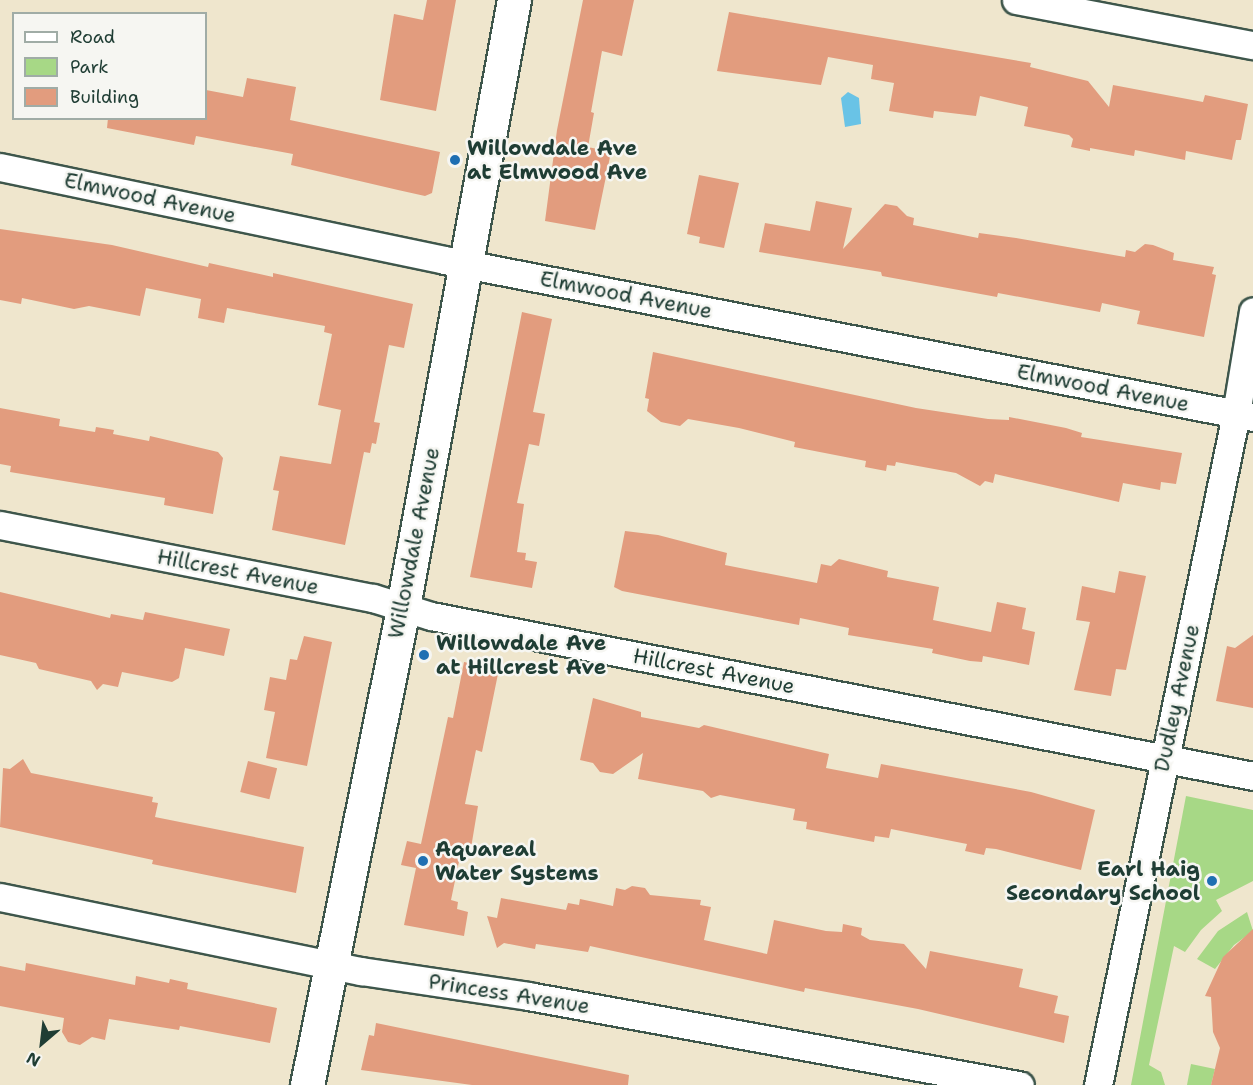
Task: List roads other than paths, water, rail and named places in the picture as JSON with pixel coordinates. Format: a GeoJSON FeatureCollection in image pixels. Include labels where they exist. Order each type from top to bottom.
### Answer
{"type":"FeatureCollection","features":[{"type":"Feature","properties":{"kind":"street","name":"Willowdale Avenue"},"geometry":{"type":"LineString","coordinates":[[307,1085],[329,963],[403,608],[514,0]]}},
{"type":"Feature","properties":{"kind":"street"},"geometry":{"type":"LineString","coordinates":[[1016,0],[1253,45]]}},
{"type":"Feature","properties":{"kind":"street","name":"Elmwood Avenue"},"geometry":{"type":"LineString","coordinates":[[0,167],[467,264],[1244,416]]}},
{"type":"Feature","properties":{"kind":"street","name":"Dudley Avenue"},"geometry":{"type":"LineString","coordinates":[[1098,1085],[1164,759],[1244,416],[1253,312]]}},
{"type":"Feature","properties":{"kind":"street","name":"Hillcrest Avenue"},"geometry":{"type":"LineString","coordinates":[[0,525],[403,608],[1253,776]]}},
{"type":"Feature","properties":{"kind":"street","name":"Princess Avenue"},"geometry":{"type":"LineString","coordinates":[[0,897],[329,963],[1020,1085]]}},
{"type":"Feature","properties":{"kind":"water"},"geometry":{"type":"Polygon","coordinates":[[[848,92],[859,98],[861,124],[845,127],[841,98],[848,92]]]}},
{"type":"Feature","properties":{"kind":"place","name":"Willowdale Ave at Elmwood Ave"},"geometry":{"type":"Point","coordinates":[455,160]}},
{"type":"Feature","properties":{"kind":"place","name":"Willowdale Ave at Hillcrest Ave"},"geometry":{"type":"Point","coordinates":[424,655]}},
{"type":"Feature","properties":{"kind":"place","name":"Aquareal Water Systems"},"geometry":{"type":"Point","coordinates":[423,861]}},
{"type":"Feature","properties":{"kind":"place","name":"Earl Haig Secondary School"},"geometry":{"type":"Point","coordinates":[1212,881]}}]}
